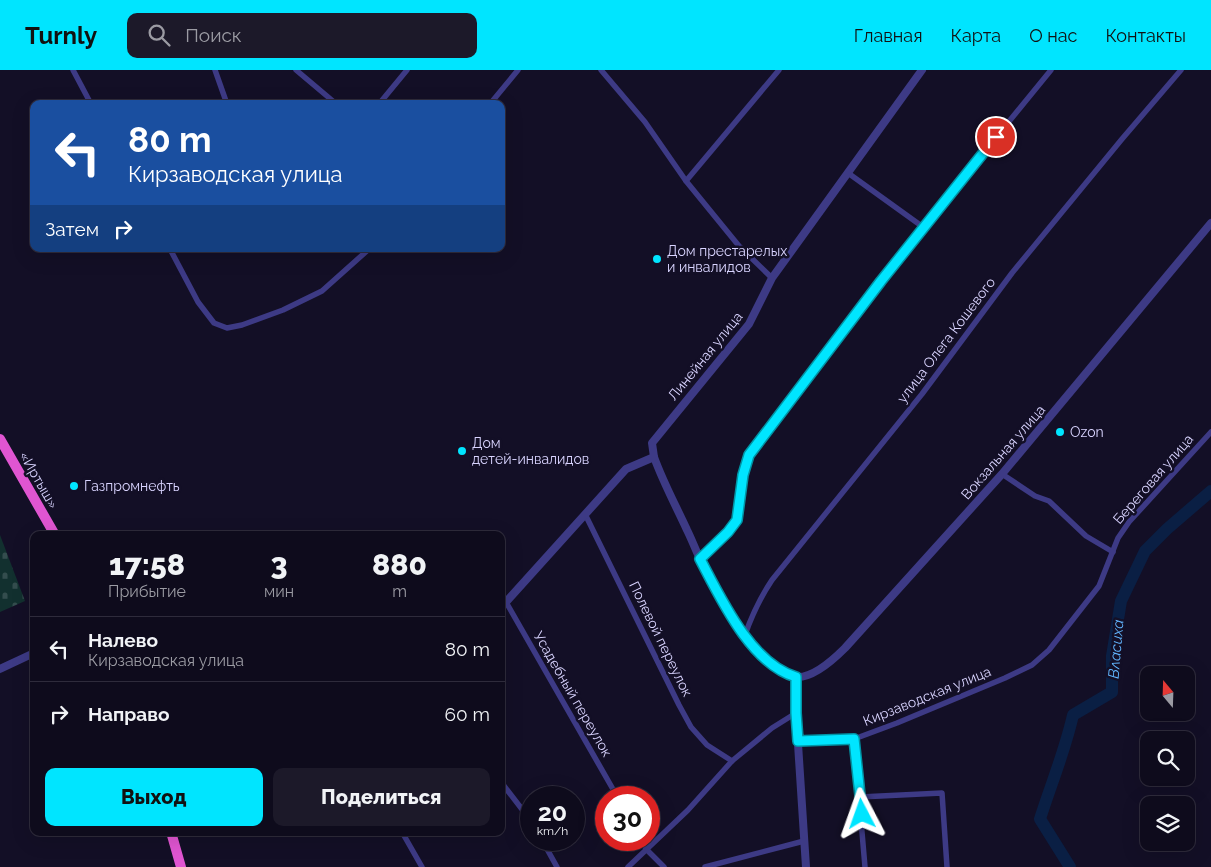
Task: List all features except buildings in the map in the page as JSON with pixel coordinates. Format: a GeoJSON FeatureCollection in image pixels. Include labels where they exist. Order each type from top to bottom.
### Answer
{"type":"FeatureCollection","features":[{"type":"Feature","properties":{"kind":"highway","name":"«Иртыш»"},"geometry":{"type":"LineString","coordinates":[[0,439],[53,531]]}},
{"type":"Feature","properties":{"kind":"highway"},"geometry":{"type":"LineString","coordinates":[[172,836],[181,867]]}},
{"type":"Feature","properties":{"kind":"street"},"geometry":{"type":"LineString","coordinates":[[73,70],[89,100]]}},
{"type":"Feature","properties":{"kind":"street"},"geometry":{"type":"LineString","coordinates":[[215,70],[226,100]]}},
{"type":"Feature","properties":{"kind":"street"},"geometry":{"type":"LineString","coordinates":[[296,70],[330,100]]}},
{"type":"Feature","properties":{"kind":"street"},"geometry":{"type":"LineString","coordinates":[[382,100],[407,70]]}},
{"type":"Feature","properties":{"kind":"street"},"geometry":{"type":"LineString","coordinates":[[493,100],[518,70]]}},
{"type":"Feature","properties":{"kind":"street"},"geometry":{"type":"LineString","coordinates":[[601,70],[645,122],[686,181],[739,246],[772,278]]}},
{"type":"Feature","properties":{"kind":"street"},"geometry":{"type":"LineString","coordinates":[[686,181],[779,70]]}},
{"type":"Feature","properties":{"kind":"street","name":"Линейная улица"},"geometry":{"type":"LineString","coordinates":[[654,457],[652,443],[749,324],[772,278],[922,70]]}},
{"type":"Feature","properties":{"kind":"street"},"geometry":{"type":"LineString","coordinates":[[700,559],[728,532],[737,520],[743,475],[749,455],[924,227],[1051,70]]}},
{"type":"Feature","properties":{"kind":"street","name":"улица Олега Кошевого"},"geometry":{"type":"LineString","coordinates":[[745,635],[752,614],[762,594],[772,580],[922,394],[1012,273],[1181,70]]}},
{"type":"Feature","properties":{"kind":"street"},"geometry":{"type":"LineString","coordinates":[[848,173],[924,227]]}},
{"type":"Feature","properties":{"kind":"street","name":"Вокзальная улица"},"geometry":{"type":"LineString","coordinates":[[796,677],[806,676],[828,664],[845,648],[1002,474],[1211,223]]}},
{"type":"Feature","properties":{"kind":"street"},"geometry":{"type":"LineString","coordinates":[[172,252],[198,302],[214,323],[227,328],[283,310],[322,291],[366,252]]}},
{"type":"Feature","properties":{"kind":"street","name":"Береговая улица"},"geometry":{"type":"LineString","coordinates":[[1032,664],[1048,650],[1099,586],[1118,538],[1130,522],[1211,432]]}},
{"type":"Feature","properties":{"kind":"street"},"geometry":{"type":"LineString","coordinates":[[505,602],[626,469],[654,457],[700,559],[721,599],[763,658],[784,673],[796,677],[796,713],[806,867]]}},
{"type":"Feature","properties":{"kind":"street"},"geometry":{"type":"LineString","coordinates":[[1002,474],[1035,496],[1049,501],[1086,536],[1113,552]]}},
{"type":"Feature","properties":{"kind":"street","name":"Полевой переулок"},"geometry":{"type":"LineString","coordinates":[[585,514],[691,727],[707,745],[732,761]]}},
{"type":"Feature","properties":{"kind":"street","name":"Усадебный переулок"},"geometry":{"type":"LineString","coordinates":[[505,605],[611,786]]}},
{"type":"Feature","properties":{"kind":"street"},"geometry":{"type":"LineString","coordinates":[[0,669],[30,654]]}},
{"type":"Feature","properties":{"kind":"street","name":"Кирзаводская улица"},"geometry":{"type":"LineString","coordinates":[[798,741],[854,739],[1005,678],[1032,664]]}},
{"type":"Feature","properties":{"kind":"street"},"geometry":{"type":"LineString","coordinates":[[660,837],[688,810],[732,761],[772,728],[796,713]]}},
{"type":"Feature","properties":{"kind":"street"},"geometry":{"type":"LineString","coordinates":[[854,739],[865,867]]}},
{"type":"Feature","properties":{"kind":"street"},"geometry":{"type":"LineString","coordinates":[[505,787],[520,807]]}},
{"type":"Feature","properties":{"kind":"street"},"geometry":{"type":"LineString","coordinates":[[860,797],[942,793],[947,867]]}},
{"type":"Feature","properties":{"kind":"street"},"geometry":{"type":"LineString","coordinates":[[404,836],[422,867]]}},
{"type":"Feature","properties":{"kind":"street"},"geometry":{"type":"LineString","coordinates":[[705,867],[804,841]]}},
{"type":"Feature","properties":{"kind":"street"},"geometry":{"type":"LineString","coordinates":[[548,851],[557,867]]}},
{"type":"Feature","properties":{"kind":"street"},"geometry":{"type":"LineString","coordinates":[[628,867],[646,851]]}},
{"type":"Feature","properties":{"kind":"street"},"geometry":{"type":"LineString","coordinates":[[648,851],[664,867]]}},
{"type":"Feature","properties":{"kind":"green space"},"geometry":{"type":"Polygon","coordinates":[[[0,535],[25,601],[0,612],[0,535]]]}},
{"type":"Feature","properties":{"kind":"waterway","name":"Власиха"},"geometry":{"type":"LineString","coordinates":[[1070,867],[1040,819],[1073,715],[1112,692],[1112,656],[1121,601],[1145,551],[1211,491]]}},
{"type":"Feature","properties":{"kind":"place","name":"Дом престарелых и инвалидов"},"geometry":{"type":"Point","coordinates":[657,259]}},
{"type":"Feature","properties":{"kind":"place","name":"Ozon"},"geometry":{"type":"Point","coordinates":[1060,432]}},
{"type":"Feature","properties":{"kind":"place","name":"Дом детей-инвалидов"},"geometry":{"type":"Point","coordinates":[462,451]}},
{"type":"Feature","properties":{"kind":"place","name":"Газпромнефть"},"geometry":{"type":"Point","coordinates":[74,486]}},
{"type":"Feature","properties":{"kind":"route"},"geometry":{"type":"LineString","coordinates":[[862,814],[854,739],[798,741],[796,677],[784,673],[763,658],[738,626],[700,559],[728,532],[737,520],[743,475],[749,455],[881,281],[996,137]]}}]}
